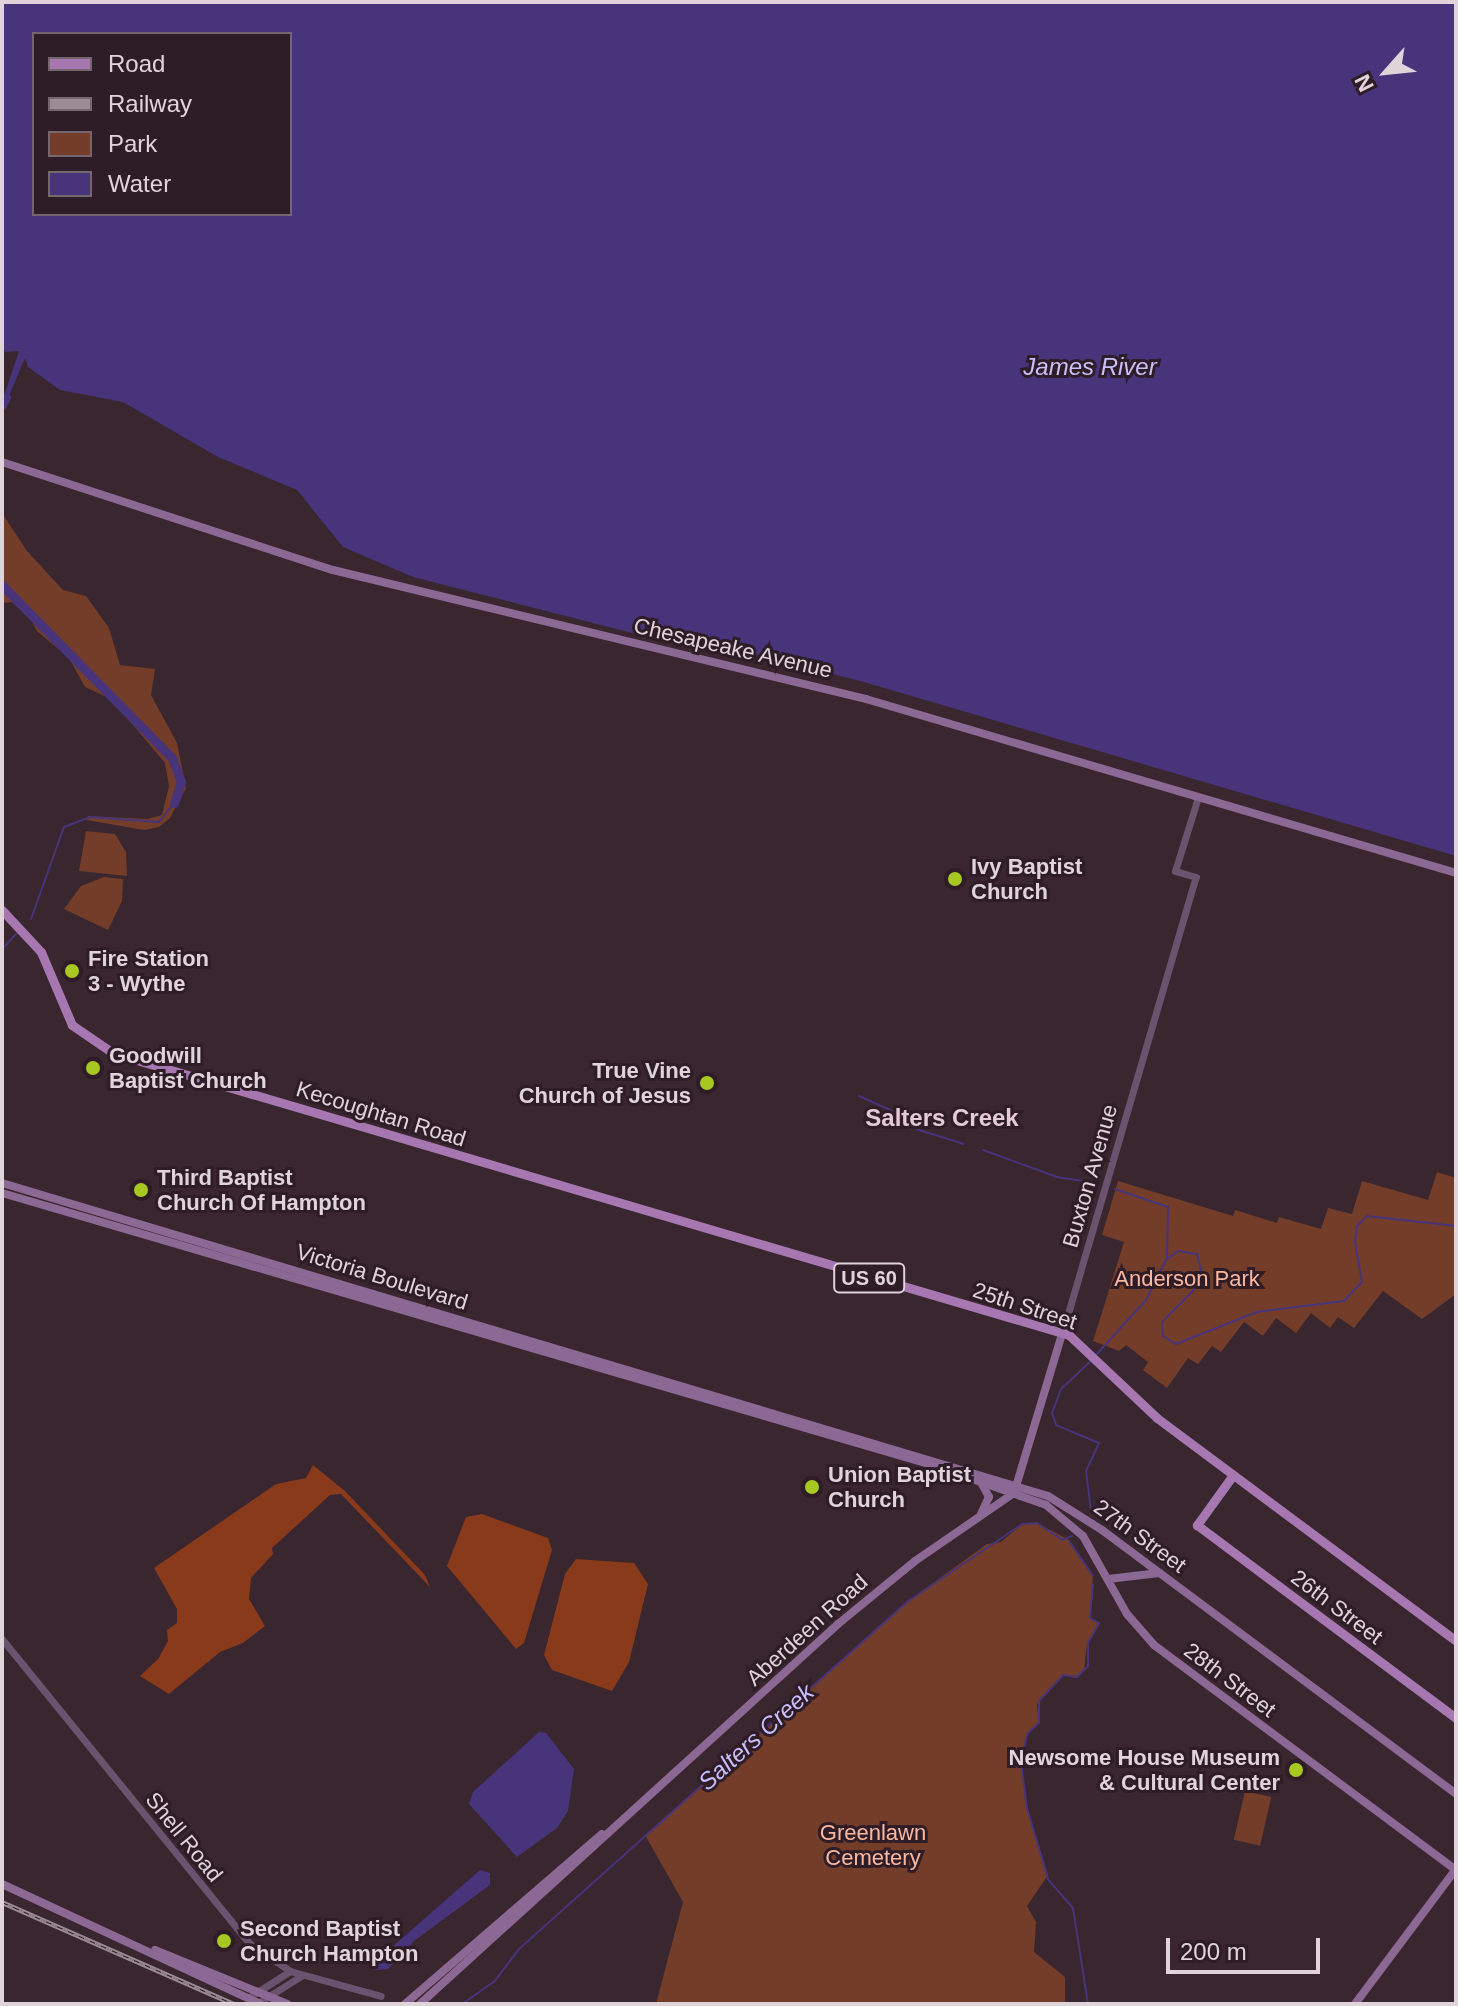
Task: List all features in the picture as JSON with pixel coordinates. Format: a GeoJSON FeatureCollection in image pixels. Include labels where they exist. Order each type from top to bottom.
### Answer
{"type":"FeatureCollection","features":[{"type":"Feature","properties":{"kind":"main road","name":"Chesapeake Avenue"},"geometry":{"type":"LineString","coordinates":[[2,462],[333,570],[866,699],[1456,873]]}},
{"type":"Feature","properties":{"kind":"main road","name":"Kecoughtan Road"},"geometry":{"type":"LineString","coordinates":[[2,910],[34,941],[67,1017],[96,1046],[589,1194]]}},
{"type":"Feature","properties":{"kind":"main road","name":"Victoria Boulevard"},"geometry":{"type":"LineString","coordinates":[[2,1183],[752,1409]]}},
{"type":"Feature","properties":{"kind":"main road","name":"Victoria Boulevard"},"geometry":{"type":"LineString","coordinates":[[2,1193],[752,1409]]}},
{"type":"Feature","properties":{"kind":"main road","name":"25th Street"},"geometry":{"type":"LineString","coordinates":[[589,1194],[1062,1334],[1090,1350],[1157,1418],[1456,1641]]}},
{"type":"Feature","properties":{"kind":"main road","name":"Buxton Avenue"},"geometry":{"type":"LineString","coordinates":[[1016,1489],[1062,1334]]}},
{"type":"Feature","properties":{"kind":"main road","name":"27th Street"},"geometry":{"type":"LineString","coordinates":[[752,1409],[978,1482],[1016,1489]]}},
{"type":"Feature","properties":{"kind":"main road","name":"27th Street"},"geometry":{"type":"LineString","coordinates":[[752,1409],[1066,1505],[1456,1794]]}},
{"type":"Feature","properties":{"kind":"main road","name":"26th Street"},"geometry":{"type":"LineString","coordinates":[[1233,1475],[1197,1525],[1456,1718]]}},
{"type":"Feature","properties":{"kind":"main road"},"geometry":{"type":"LineString","coordinates":[[978,1482],[989,1494],[980,1516]]}},
{"type":"Feature","properties":{"kind":"main road","name":"Aberdeen Road"},"geometry":{"type":"LineString","coordinates":[[420,2004],[863,1603],[1016,1489]]}},
{"type":"Feature","properties":{"kind":"main road","name":"28th Street"},"geometry":{"type":"LineString","coordinates":[[1016,1489],[1070,1523],[1135,1624],[1154,1645],[1456,1869]]}},
{"type":"Feature","properties":{"kind":"main road"},"geometry":{"type":"LineString","coordinates":[[1108,1579],[1160,1573]]}},
{"type":"Feature","properties":{"kind":"main road","name":"Aberdeen Road"},"geometry":{"type":"LineString","coordinates":[[405,2004],[628,1814]]}},
{"type":"Feature","properties":{"kind":"main road"},"geometry":{"type":"LineString","coordinates":[[1355,2004],[1456,1869]]}},
{"type":"Feature","properties":{"kind":"main road"},"geometry":{"type":"LineString","coordinates":[[2,1884],[259,2003]]}},
{"type":"Feature","properties":{"kind":"main road"},"geometry":{"type":"LineString","coordinates":[[139,1945],[287,2004]]}},
{"type":"Feature","properties":{"kind":"street","name":"Buxton Avenue"},"geometry":{"type":"LineString","coordinates":[[1062,1334],[1196,877],[1175,871],[1198,797]]}},
{"type":"Feature","properties":{"kind":"street","name":"Shell Road"},"geometry":{"type":"LineString","coordinates":[[2,1639],[241,1934],[301,1976],[381,1996]]}},
{"type":"Feature","properties":{"kind":"street"},"geometry":{"type":"LineString","coordinates":[[248,1998],[290,1971]]}},
{"type":"Feature","properties":{"kind":"street"},"geometry":{"type":"LineString","coordinates":[[259,2003],[301,1976]]}},
{"type":"Feature","properties":{"kind":"green space"},"geometry":{"type":"Polygon","coordinates":[[[2,513],[27,551],[63,590],[86,596],[109,628],[120,665],[155,669],[151,695],[177,743],[186,788],[170,818],[159,827],[144,830],[87,820],[88,816],[147,819],[162,815],[169,786],[165,763],[111,699],[85,687],[69,658],[37,631],[30,618],[12,602],[2,603],[2,513]]]}},
{"type":"Feature","properties":{"kind":"green space"},"geometry":{"type":"Polygon","coordinates":[[[86,831],[115,834],[126,852],[127,876],[79,871],[86,831]]]}},
{"type":"Feature","properties":{"kind":"green space"},"geometry":{"type":"Polygon","coordinates":[[[104,877],[123,879],[122,901],[108,930],[64,909],[81,886],[104,877]]]}},
{"type":"Feature","properties":{"kind":"green space","name":"Anderson Park"},"geometry":{"type":"Polygon","coordinates":[[[1437,1172],[1456,1178],[1456,1294],[1422,1319],[1383,1291],[1354,1328],[1338,1317],[1330,1328],[1311,1313],[1296,1333],[1276,1318],[1263,1336],[1244,1322],[1221,1352],[1212,1346],[1198,1364],[1188,1358],[1167,1388],[1143,1370],[1148,1362],[1126,1345],[1119,1351],[1093,1341],[1124,1242],[1102,1235],[1118,1181],[1233,1216],[1235,1210],[1277,1223],[1279,1217],[1321,1229],[1328,1208],[1352,1214],[1362,1181],[1428,1200],[1437,1172]]]}},
{"type":"Feature","properties":{"kind":"green space","name":"Greenlawn Cemetery"},"geometry":{"type":"Polygon","coordinates":[[[1037,1523],[1069,1540],[1093,1575],[1090,1618],[1099,1623],[1087,1643],[1084,1671],[1075,1678],[1063,1675],[1037,1704],[1039,1723],[1027,1734],[1021,1763],[1027,1808],[1048,1875],[1027,1906],[1036,1922],[1034,1952],[1065,1977],[1065,2004],[656,2004],[683,1902],[645,1835],[907,1602],[987,1544],[1001,1542],[1022,1524],[1037,1523]]]}},
{"type":"Feature","properties":{"kind":"green space"},"geometry":{"type":"Polygon","coordinates":[[[1245,1791],[1271,1797],[1260,1846],[1234,1840],[1245,1791]]]}},
{"type":"Feature","properties":{"kind":"shaded area"},"geometry":{"type":"Polygon","coordinates":[[[313,1465],[345,1491],[425,1575],[430,1587],[341,1494],[330,1495],[272,1548],[273,1554],[251,1578],[249,1599],[265,1626],[243,1643],[220,1652],[169,1694],[140,1676],[158,1659],[168,1641],[167,1630],[177,1623],[177,1609],[154,1568],[276,1484],[306,1478],[313,1465]]]}},
{"type":"Feature","properties":{"kind":"shaded area"},"geometry":{"type":"Polygon","coordinates":[[[482,1514],[548,1538],[552,1550],[524,1643],[516,1649],[447,1566],[466,1517],[482,1514]]]}},
{"type":"Feature","properties":{"kind":"shaded area"},"geometry":{"type":"Polygon","coordinates":[[[576,1559],[634,1563],[648,1584],[629,1662],[612,1691],[552,1670],[544,1655],[565,1574],[576,1559]]]}},
{"type":"Feature","properties":{"kind":"water","name":"James River"},"geometry":{"type":"Polygon","coordinates":[[[2,2],[1456,2],[1456,856],[864,682],[750,653],[683,646],[413,577],[343,547],[297,490],[218,457],[123,402],[60,390],[28,367],[25,358],[8,398],[4,396],[19,351],[5,352],[2,346],[2,2]]]}},
{"type":"Feature","properties":{"kind":"water"},"geometry":{"type":"Polygon","coordinates":[[[539,1732],[546,1733],[574,1769],[568,1811],[557,1828],[517,1857],[469,1804],[473,1792],[539,1732]]]}},
{"type":"Feature","properties":{"kind":"water"},"geometry":{"type":"Polygon","coordinates":[[[480,1870],[490,1873],[490,1885],[414,1941],[388,1969],[375,1970],[376,1961],[480,1870]]]}},
{"type":"Feature","properties":{"kind":"waterway"},"geometry":{"type":"LineString","coordinates":[[2,405],[6,397]]}},
{"type":"Feature","properties":{"kind":"waterway"},"geometry":{"type":"LineString","coordinates":[[2,585],[172,758],[181,782],[174,803]]}},
{"type":"Feature","properties":{"kind":"waterway"},"geometry":{"type":"LineString","coordinates":[[31,919],[64,827],[90,817],[159,822],[174,803]]}},
{"type":"Feature","properties":{"kind":"waterway"},"geometry":{"type":"LineString","coordinates":[[2,949],[17,933]]}},
{"type":"Feature","properties":{"kind":"waterway"},"geometry":{"type":"LineString","coordinates":[[859,1096],[899,1114]]}},
{"type":"Feature","properties":{"kind":"waterway"},"geometry":{"type":"LineString","coordinates":[[916,1129],[964,1144]]}},
{"type":"Feature","properties":{"kind":"waterway"},"geometry":{"type":"LineString","coordinates":[[983,1150],[1057,1177],[1097,1183]]}},
{"type":"Feature","properties":{"kind":"waterway"},"geometry":{"type":"LineString","coordinates":[[1115,1189],[1168,1207],[1167,1258]]}},
{"type":"Feature","properties":{"kind":"waterway","name":"Salters Creek"},"geometry":{"type":"LineString","coordinates":[[1096,1355],[1146,1300],[1166,1260],[1178,1251],[1197,1254],[1201,1270],[1193,1291],[1162,1322],[1163,1336],[1176,1344],[1257,1312],[1344,1301],[1362,1282],[1355,1243],[1357,1226],[1367,1216],[1456,1226]]}},
{"type":"Feature","properties":{"kind":"waterway","name":"Salters Creek"},"geometry":{"type":"LineString","coordinates":[[1091,1511],[1086,1471],[1099,1443],[1056,1425],[1052,1413],[1061,1389],[1092,1360]]}},
{"type":"Feature","properties":{"kind":"waterway","name":"Salters Creek"},"geometry":{"type":"LineString","coordinates":[[462,2004],[494,1982],[519,1949],[907,1602],[1022,1524],[1037,1523],[1062,1540],[1072,1536]]}},
{"type":"Feature","properties":{"kind":"waterway"},"geometry":{"type":"LineString","coordinates":[[1069,1541],[1093,1576]]}},
{"type":"Feature","properties":{"kind":"waterway"},"geometry":{"type":"LineString","coordinates":[[1088,2004],[1073,1908],[1048,1879],[1027,1808],[1021,1763],[1027,1734],[1039,1723],[1039,1701],[1063,1675],[1077,1677],[1088,1666],[1088,1643],[1099,1623],[1090,1618],[1093,1584]]}},
{"type":"Feature","properties":{"kind":"railway"},"geometry":{"type":"LineString","coordinates":[[2,1902],[234,2004]]}},
{"type":"Feature","properties":{"kind":"place","name":"Ivy Baptist Church"},"geometry":{"type":"Point","coordinates":[955,879]}},
{"type":"Feature","properties":{"kind":"place","name":"Fire Station 3 - Wythe"},"geometry":{"type":"Point","coordinates":[72,971]}},
{"type":"Feature","properties":{"kind":"place","name":"Goodwill Baptist Church"},"geometry":{"type":"Point","coordinates":[93,1068]}},
{"type":"Feature","properties":{"kind":"place","name":"True Vine Church of Jesus"},"geometry":{"type":"Point","coordinates":[707,1083]}},
{"type":"Feature","properties":{"kind":"place","name":"Third Baptist Church Of Hampton"},"geometry":{"type":"Point","coordinates":[141,1190]}},
{"type":"Feature","properties":{"kind":"place","name":"Union Baptist Church"},"geometry":{"type":"Point","coordinates":[812,1487]}},
{"type":"Feature","properties":{"kind":"place","name":"Newsome House Museum & Cultural Center"},"geometry":{"type":"Point","coordinates":[1296,1770]}},
{"type":"Feature","properties":{"kind":"place","name":"Second Baptist Church Hampton"},"geometry":{"type":"Point","coordinates":[224,1941]}},
{"type":"Feature","properties":{"kind":"district","name":"Salters Creek"},"geometry":{"type":"Point","coordinates":[942,1118]}}]}
